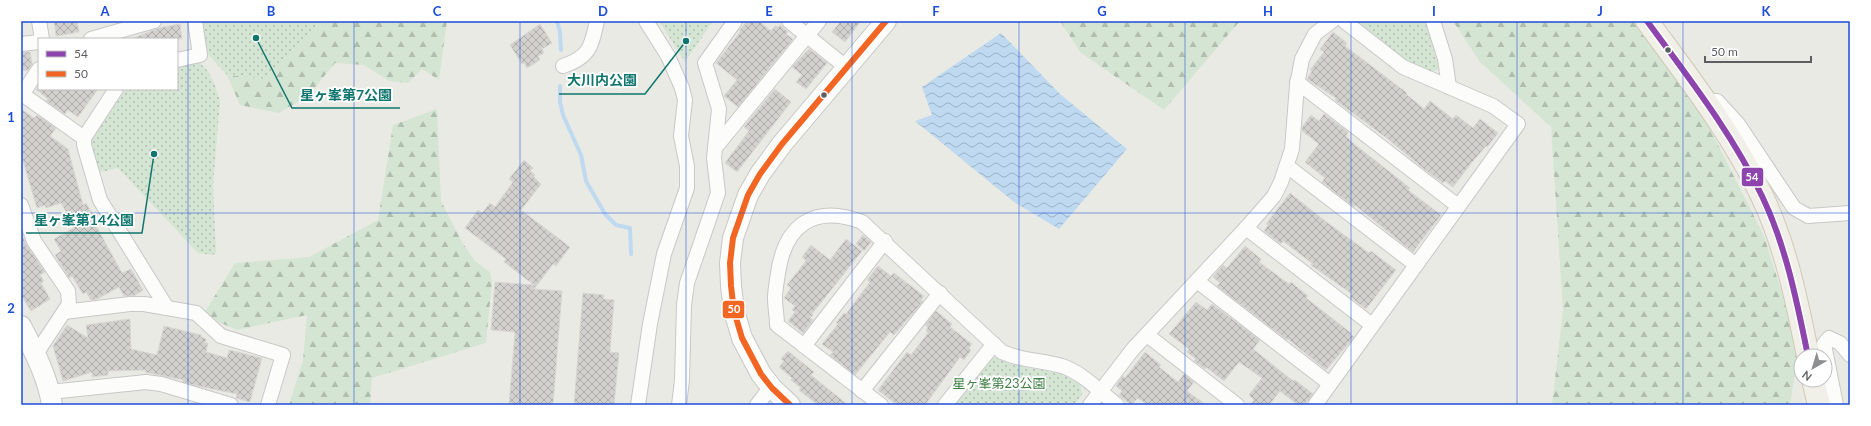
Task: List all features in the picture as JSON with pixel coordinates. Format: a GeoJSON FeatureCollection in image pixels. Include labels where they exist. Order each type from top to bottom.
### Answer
{"type":"FeatureCollection","features":[{"type":"Feature","properties":{"kind":"main road"},"geometry":{"type":"LineString","coordinates":[[1647,21],[1733,142],[1762,196],[1784,255],[1798,304],[1806,348]]}},
{"type":"Feature","properties":{"kind":"main road"},"geometry":{"type":"LineString","coordinates":[[1815,388],[1819,405]]}},
{"type":"Feature","properties":{"kind":"street"},"geometry":{"type":"LineString","coordinates":[[39,21],[42,38]]}},
{"type":"Feature","properties":{"kind":"street"},"geometry":{"type":"LineString","coordinates":[[93,38],[119,26],[154,21]]}},
{"type":"Feature","properties":{"kind":"street"},"geometry":{"type":"LineString","coordinates":[[178,60],[200,54],[195,21]]}},
{"type":"Feature","properties":{"kind":"street"},"geometry":{"type":"LineString","coordinates":[[563,66],[582,58],[589,48],[597,21]]}},
{"type":"Feature","properties":{"kind":"street"},"geometry":{"type":"LineString","coordinates":[[638,405],[650,324],[664,254],[687,188],[686,166],[681,136],[685,100],[682,88],[668,56],[646,21]]}},
{"type":"Feature","properties":{"kind":"street"},"geometry":{"type":"LineString","coordinates":[[679,405],[682,380],[684,304],[687,283],[718,193],[714,158],[720,109],[705,63],[736,21]]}},
{"type":"Feature","properties":{"kind":"street"},"geometry":{"type":"LineString","coordinates":[[789,21],[847,68]]}},
{"type":"Feature","properties":{"kind":"street"},"geometry":{"type":"LineString","coordinates":[[715,148],[819,21]]}},
{"type":"Feature","properties":{"kind":"street"},"geometry":{"type":"LineString","coordinates":[[790,405],[771,387],[761,374],[742,338],[734,311],[730,263],[733,238],[748,195],[760,174],[782,144],[886,21]]}},
{"type":"Feature","properties":{"kind":"street"},"geometry":{"type":"LineString","coordinates":[[1090,405],[1133,349],[1197,282],[1274,196],[1281,182],[1292,149],[1297,82],[1302,59],[1308,44],[1315,34],[1332,21]]}},
{"type":"Feature","properties":{"kind":"street"},"geometry":{"type":"LineString","coordinates":[[1315,405],[1518,124],[1493,106],[1403,67],[1344,21]]}},
{"type":"Feature","properties":{"kind":"street"},"geometry":{"type":"LineString","coordinates":[[1433,21],[1445,59],[1449,87]]}},
{"type":"Feature","properties":{"kind":"street"},"geometry":{"type":"LineString","coordinates":[[21,44],[38,42]]}},
{"type":"Feature","properties":{"kind":"street"},"geometry":{"type":"LineString","coordinates":[[38,70],[21,95],[84,138]]}},
{"type":"Feature","properties":{"kind":"street"},"geometry":{"type":"LineString","coordinates":[[1297,82],[1458,206]]}},
{"type":"Feature","properties":{"kind":"street"},"geometry":{"type":"LineString","coordinates":[[115,90],[84,138],[84,145],[100,200],[166,308]]}},
{"type":"Feature","properties":{"kind":"street"},"geometry":{"type":"LineString","coordinates":[[1706,102],[1716,101],[1738,124],[1794,208],[1800,213],[1808,216],[1850,213]]}},
{"type":"Feature","properties":{"kind":"street"},"geometry":{"type":"LineString","coordinates":[[1287,166],[1416,265]]}},
{"type":"Feature","properties":{"kind":"street"},"geometry":{"type":"LineString","coordinates":[[21,205],[34,241],[68,291],[69,304],[36,354]]}},
{"type":"Feature","properties":{"kind":"street"},"geometry":{"type":"LineString","coordinates":[[880,405],[777,325],[775,296],[780,258],[788,240],[798,227],[811,220],[824,216],[837,215],[849,217],[862,222],[885,241],[1002,352],[1012,357],[1054,364],[1074,371],[1117,405]]}},
{"type":"Feature","properties":{"kind":"street"},"geometry":{"type":"LineString","coordinates":[[1246,228],[1372,325]]}},
{"type":"Feature","properties":{"kind":"street"},"geometry":{"type":"LineString","coordinates":[[804,346],[885,241]]}},
{"type":"Feature","properties":{"kind":"street"},"geometry":{"type":"LineString","coordinates":[[1197,282],[1330,384]]}},
{"type":"Feature","properties":{"kind":"street"},"geometry":{"type":"LineString","coordinates":[[862,391],[940,293]]}},
{"type":"Feature","properties":{"kind":"street"},"geometry":{"type":"LineString","coordinates":[[64,312],[130,304],[144,304],[196,313],[221,336],[283,355],[268,405]]}},
{"type":"Feature","properties":{"kind":"street"},"geometry":{"type":"LineString","coordinates":[[21,326],[36,354],[51,398],[146,382],[161,384],[231,405]]}},
{"type":"Feature","properties":{"kind":"street"},"geometry":{"type":"LineString","coordinates":[[1147,335],[1237,405]]}},
{"type":"Feature","properties":{"kind":"street"},"geometry":{"type":"LineString","coordinates":[[1836,405],[1824,344],[1828,338],[1840,344],[1850,355]]}},
{"type":"Feature","properties":{"kind":"street"},"geometry":{"type":"LineString","coordinates":[[945,405],[994,344]]}},
{"type":"Feature","properties":{"kind":"street"},"geometry":{"type":"LineString","coordinates":[[757,405],[771,387]]}},
{"type":"Feature","properties":{"kind":"green space"},"geometry":{"type":"Polygon","coordinates":[[[201,21],[324,21],[322,25],[266,79],[227,75],[205,51],[201,21]]]}},
{"type":"Feature","properties":{"kind":"green space"},"geometry":{"type":"Polygon","coordinates":[[[324,21],[447,21],[439,80],[422,69],[408,83],[389,81],[364,65],[335,63],[307,97],[278,113],[240,105],[227,75],[266,79],[322,25],[324,21]]]}},
{"type":"Feature","properties":{"kind":"green space"},"geometry":{"type":"Polygon","coordinates":[[[659,21],[713,21],[685,62],[659,21]]]}},
{"type":"Feature","properties":{"kind":"green space"},"geometry":{"type":"Polygon","coordinates":[[[1060,21],[1248,21],[1239,22],[1164,110],[1081,53],[1060,21]]]}},
{"type":"Feature","properties":{"kind":"green space"},"geometry":{"type":"Polygon","coordinates":[[[1355,21],[1425,21],[1439,68],[1432,73],[1406,61],[1355,21]]]}},
{"type":"Feature","properties":{"kind":"green space"},"geometry":{"type":"Polygon","coordinates":[[[1453,21],[1634,21],[1704,117],[1764,236],[1799,348],[1793,348],[1793,386],[1790,405],[1552,405],[1563,310],[1551,127],[1480,62],[1453,21]]]}},
{"type":"Feature","properties":{"kind":"green space"},"geometry":{"type":"Polygon","coordinates":[[[198,61],[208,71],[215,85],[220,101],[213,186],[216,252],[213,255],[198,253],[118,168],[102,172],[98,169],[90,141],[125,90],[178,90],[178,66],[198,61]]]}},
{"type":"Feature","properties":{"kind":"green space"},"geometry":{"type":"Polygon","coordinates":[[[437,109],[441,201],[462,242],[475,261],[490,272],[492,282],[486,343],[372,378],[370,405],[289,405],[303,360],[307,315],[237,330],[203,315],[235,263],[309,257],[378,220],[393,125],[437,109]]]}},
{"type":"Feature","properties":{"kind":"green space","name":"星ヶ峯第23公園"},"geometry":{"type":"Polygon","coordinates":[[[998,356],[1014,364],[1064,375],[1080,385],[1082,395],[1074,405],[955,405],[991,357],[998,356]]]}},
{"type":"Feature","properties":{"kind":"water"},"geometry":{"type":"Polygon","coordinates":[[[1001,33],[1060,94],[1127,149],[1059,229],[1014,202],[915,121],[932,115],[922,87],[1001,33]]]}},
{"type":"Feature","properties":{"kind":"building"},"geometry":{"type":"Polygon","coordinates":[[[54,21],[77,21],[79,32],[56,36],[54,21]]]}},
{"type":"Feature","properties":{"kind":"building"},"geometry":{"type":"Polygon","coordinates":[[[747,21],[759,21],[771,31],[775,26],[778,27],[780,25],[788,32],[786,34],[793,39],[738,107],[724,96],[737,80],[716,63],[747,21]]]}},
{"type":"Feature","properties":{"kind":"building"},"geometry":{"type":"Polygon","coordinates":[[[841,21],[861,21],[845,42],[832,32],[841,21]]]}},
{"type":"Feature","properties":{"kind":"building"},"geometry":{"type":"Polygon","coordinates":[[[180,24],[182,39],[134,38],[159,28],[180,24]]]}},
{"type":"Feature","properties":{"kind":"building"},"geometry":{"type":"Polygon","coordinates":[[[540,24],[552,43],[542,49],[544,53],[538,56],[540,60],[527,68],[524,63],[522,64],[510,45],[540,24]]]}},
{"type":"Feature","properties":{"kind":"building"},"geometry":{"type":"Polygon","coordinates":[[[1333,32],[1347,43],[1345,46],[1407,93],[1406,94],[1424,109],[1430,101],[1453,119],[1456,115],[1473,128],[1480,119],[1498,133],[1473,161],[1453,187],[1445,181],[1443,183],[1424,169],[1388,139],[1335,100],[1336,98],[1307,79],[1312,71],[1310,70],[1324,52],[1320,49],[1333,32]]]}},
{"type":"Feature","properties":{"kind":"building"},"geometry":{"type":"Polygon","coordinates":[[[809,49],[827,63],[806,89],[796,82],[802,75],[792,67],[809,49]]]}},
{"type":"Feature","properties":{"kind":"building"},"geometry":{"type":"Polygon","coordinates":[[[21,52],[30,52],[32,64],[28,70],[21,71],[21,52]]]}},
{"type":"Feature","properties":{"kind":"building"},"geometry":{"type":"Polygon","coordinates":[[[36,89],[97,90],[78,117],[68,110],[65,114],[46,101],[48,99],[36,89]]]}},
{"type":"Feature","properties":{"kind":"building"},"geometry":{"type":"Polygon","coordinates":[[[775,89],[791,102],[737,172],[725,163],[749,131],[744,127],[775,89]]]}},
{"type":"Feature","properties":{"kind":"building"},"geometry":{"type":"Polygon","coordinates":[[[21,109],[34,118],[37,115],[56,128],[50,136],[68,149],[83,205],[86,203],[96,221],[94,222],[122,273],[131,269],[143,290],[134,296],[124,296],[119,287],[97,299],[91,300],[86,292],[83,294],[72,276],[69,278],[55,255],[61,251],[54,239],[75,227],[61,203],[46,208],[45,205],[37,208],[21,154],[21,109]]]}},
{"type":"Feature","properties":{"kind":"building"},"geometry":{"type":"Polygon","coordinates":[[[1324,114],[1348,132],[1346,136],[1353,143],[1410,188],[1408,190],[1441,215],[1413,252],[1355,205],[1354,207],[1322,182],[1325,178],[1305,162],[1319,144],[1302,131],[1302,127],[1311,115],[1319,121],[1324,114]]]}},
{"type":"Feature","properties":{"kind":"building"},"geometry":{"type":"Polygon","coordinates":[[[524,160],[533,168],[530,171],[535,175],[534,177],[541,184],[521,210],[570,247],[556,266],[553,264],[534,289],[562,291],[553,405],[509,405],[515,332],[491,330],[495,282],[534,285],[504,262],[506,259],[465,228],[478,210],[482,213],[490,203],[495,207],[513,182],[509,179],[524,160]]]}},
{"type":"Feature","properties":{"kind":"building"},"geometry":{"type":"Polygon","coordinates":[[[1290,193],[1369,253],[1371,251],[1396,270],[1366,309],[1350,297],[1352,294],[1311,265],[1313,264],[1283,241],[1281,244],[1264,231],[1268,225],[1266,224],[1290,193]]]}},
{"type":"Feature","properties":{"kind":"building"},"geometry":{"type":"Polygon","coordinates":[[[21,231],[27,246],[45,272],[40,275],[44,281],[41,283],[50,299],[31,311],[21,295],[21,231]]]}},
{"type":"Feature","properties":{"kind":"building"},"geometry":{"type":"Polygon","coordinates":[[[863,235],[871,242],[864,251],[856,244],[863,235]]]}},
{"type":"Feature","properties":{"kind":"building"},"geometry":{"type":"Polygon","coordinates":[[[846,239],[862,251],[812,314],[813,315],[810,318],[813,320],[803,333],[788,321],[795,312],[792,310],[795,306],[784,298],[791,288],[787,285],[806,261],[802,257],[811,245],[830,260],[846,239]]]}},
{"type":"Feature","properties":{"kind":"building"},"geometry":{"type":"Polygon","coordinates":[[[1245,246],[1261,259],[1259,262],[1289,284],[1291,282],[1308,296],[1306,298],[1351,333],[1350,334],[1354,337],[1326,370],[1288,339],[1287,340],[1217,286],[1220,283],[1213,277],[1223,265],[1227,268],[1245,246]]]}},
{"type":"Feature","properties":{"kind":"building"},"geometry":{"type":"Polygon","coordinates":[[[878,266],[891,276],[894,273],[924,296],[921,300],[923,301],[894,335],[890,332],[855,375],[830,355],[833,352],[822,344],[838,324],[836,323],[844,313],[846,314],[870,282],[867,280],[878,266]]]}},
{"type":"Feature","properties":{"kind":"building"},"geometry":{"type":"Polygon","coordinates":[[[583,293],[604,295],[603,299],[614,300],[610,352],[619,353],[614,405],[574,405],[583,293]]]}},
{"type":"Feature","properties":{"kind":"building"},"geometry":{"type":"Polygon","coordinates":[[[1196,302],[1207,310],[1212,304],[1260,340],[1253,349],[1293,381],[1295,380],[1313,394],[1304,405],[1298,405],[1280,391],[1269,405],[1250,405],[1254,400],[1249,395],[1262,378],[1239,362],[1224,381],[1206,367],[1205,369],[1194,361],[1196,359],[1187,352],[1189,349],[1169,334],[1196,302]]]}},
{"type":"Feature","properties":{"kind":"building"},"geometry":{"type":"Polygon","coordinates":[[[936,311],[952,324],[950,327],[972,344],[969,348],[971,350],[964,360],[960,357],[925,405],[897,405],[878,390],[907,352],[911,355],[928,333],[926,331],[928,327],[925,325],[936,311]]]}},
{"type":"Feature","properties":{"kind":"building"},"geometry":{"type":"Polygon","coordinates":[[[130,319],[131,349],[157,355],[164,326],[201,335],[201,337],[206,339],[205,343],[208,343],[206,352],[227,358],[229,350],[262,358],[250,402],[236,398],[237,394],[193,385],[183,382],[183,380],[145,372],[146,370],[108,371],[108,375],[92,377],[92,372],[63,381],[53,346],[67,325],[88,338],[86,325],[130,319]]]}},
{"type":"Feature","properties":{"kind":"building"},"geometry":{"type":"Polygon","coordinates":[[[788,351],[814,372],[811,375],[848,405],[818,405],[799,390],[801,388],[779,367],[784,361],[781,359],[788,351]]]}},
{"type":"Feature","properties":{"kind":"building"},"geometry":{"type":"Polygon","coordinates":[[[1145,352],[1161,365],[1159,367],[1178,382],[1184,374],[1194,382],[1187,391],[1206,405],[1147,405],[1138,398],[1131,405],[1119,395],[1122,391],[1116,386],[1123,376],[1125,378],[1145,352]]]}},
{"type":"Feature","properties":{"kind":"waterway"},"geometry":{"type":"LineString","coordinates":[[557,21],[560,32],[561,50]]}},
{"type":"Feature","properties":{"kind":"waterway"},"geometry":{"type":"LineString","coordinates":[[560,86],[560,102],[563,115],[581,155],[586,181],[605,214],[616,225],[630,228],[631,254]]}},
{"type":"Feature","properties":{"kind":"transit line","name":"50"},"geometry":{"type":"LineString","coordinates":[[790,405],[772,388],[761,374],[742,338],[734,311],[731,286],[730,263],[733,238],[748,195],[760,174],[782,144],[886,21]]}},
{"type":"Feature","properties":{"kind":"transit line","name":"54"},"geometry":{"type":"LineString","coordinates":[[1647,21],[1709,106],[1737,150],[1762,196],[1778,234],[1790,274],[1806,348]]}},
{"type":"Feature","properties":{"kind":"place","name":"星ヶ峯第7公園"},"geometry":{"type":"Point","coordinates":[256,38]}},
{"type":"Feature","properties":{"kind":"place","name":"大川内公園"},"geometry":{"type":"Point","coordinates":[686,41]}},
{"type":"Feature","properties":{"kind":"place","name":"星ヶ峯第14公園"},"geometry":{"type":"Point","coordinates":[154,154]}}]}
